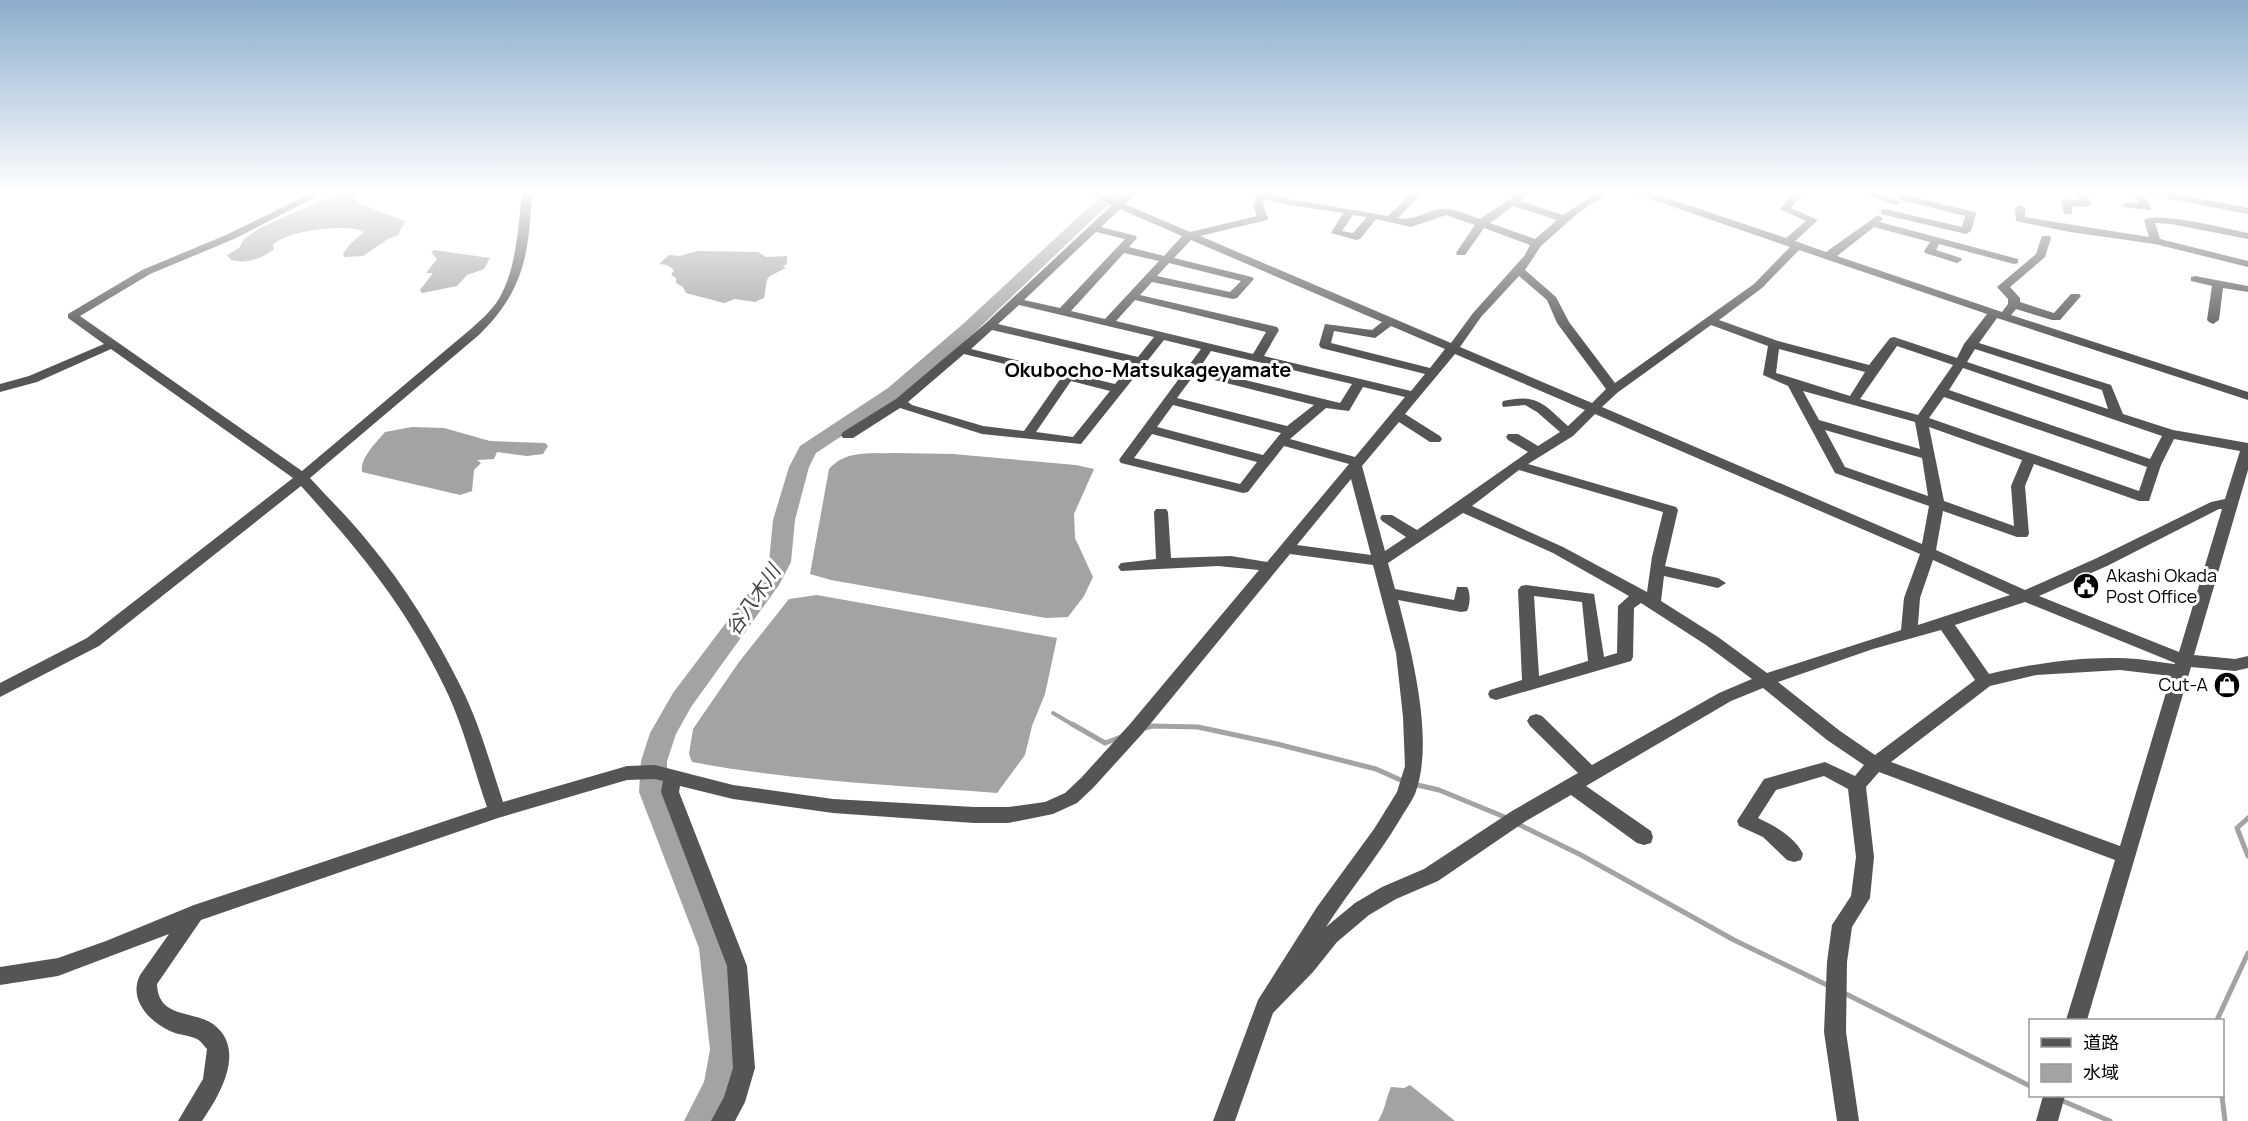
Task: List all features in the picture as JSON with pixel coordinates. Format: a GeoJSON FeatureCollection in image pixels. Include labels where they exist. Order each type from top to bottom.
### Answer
{"type":"FeatureCollection","features":[{"type":"Feature","properties":{"kind":"street"},"geometry":{"type":"LineString","coordinates":[[212,244],[146,272],[72,316],[302,478],[376,560],[435,653],[468,723],[497,812]]}},
{"type":"Feature","properties":{"kind":"street"},"geometry":{"type":"LineString","coordinates":[[0,691],[93,642],[302,478],[476,331],[507,294],[521,244]]}},
{"type":"Feature","properties":{"kind":"street"},"geometry":{"type":"LineString","coordinates":[[848,435],[901,402],[990,326],[1076,244]]}},
{"type":"Feature","properties":{"kind":"street"},"geometry":{"type":"LineString","coordinates":[[1063,312],[1126,244]]}},
{"type":"Feature","properties":{"kind":"street"},"geometry":{"type":"LineString","coordinates":[[1109,322],[1180,244]]}},
{"type":"Feature","properties":{"kind":"street"},"geometry":{"type":"LineString","coordinates":[[1211,244],[1928,552],[2182,666]]}},
{"type":"Feature","properties":{"kind":"street"},"geometry":{"type":"LineString","coordinates":[[1461,253],[1467,244]]}},
{"type":"Feature","properties":{"kind":"street"},"geometry":{"type":"LineString","coordinates":[[0,976],[58,967],[110,949],[194,914],[497,812],[627,772],[655,772],[762,797],[884,810],[1008,815],[1047,809],[1071,798],[1136,729],[1453,348],[1477,315],[1530,256],[1536,244]]}},
{"type":"Feature","properties":{"kind":"street"},"geometry":{"type":"LineString","coordinates":[[1286,549],[1380,561],[1462,507],[1517,465],[1568,433],[1613,390],[1758,286],[1793,244]]}},
{"type":"Feature","properties":{"kind":"street"},"geometry":{"type":"LineString","coordinates":[[1794,244],[2248,396]]}},
{"type":"Feature","properties":{"kind":"street"},"geometry":{"type":"LineString","coordinates":[[1828,255],[1835,253],[1846,244]]}},
{"type":"Feature","properties":{"kind":"street"},"geometry":{"type":"LineString","coordinates":[[1935,244],[1929,252],[1957,260]]}},
{"type":"Feature","properties":{"kind":"street"},"geometry":{"type":"LineString","coordinates":[[1954,244],[2014,261]]}},
{"type":"Feature","properties":{"kind":"street"},"geometry":{"type":"LineString","coordinates":[[2014,304],[2014,298],[2003,287],[2041,255],[2044,244]]}},
{"type":"Feature","properties":{"kind":"street"},"geometry":{"type":"LineString","coordinates":[[2170,244],[2248,264]]}},
{"type":"Feature","properties":{"kind":"street"},"geometry":{"type":"LineString","coordinates":[[2205,252],[2209,244]]}},
{"type":"Feature","properties":{"kind":"street"},"geometry":{"type":"LineString","coordinates":[[1122,249],[1248,279],[1233,296],[1150,278]]}},
{"type":"Feature","properties":{"kind":"street"},"geometry":{"type":"LineString","coordinates":[[1518,270],[1552,299],[1563,323],[1602,372],[1613,390]]}},
{"type":"Feature","properties":{"kind":"street"},"geometry":{"type":"LineString","coordinates":[[2195,279],[2248,289]]}},
{"type":"Feature","properties":{"kind":"street"},"geometry":{"type":"LineString","coordinates":[[2213,320],[2218,283]]}},
{"type":"Feature","properties":{"kind":"street"},"geometry":{"type":"LineString","coordinates":[[1132,296],[1273,330],[1257,358]]}},
{"type":"Feature","properties":{"kind":"street"},"geometry":{"type":"LineString","coordinates":[[2014,304],[2056,318],[2075,296]]}},
{"type":"Feature","properties":{"kind":"street"},"geometry":{"type":"LineString","coordinates":[[1015,301],[1413,395]]}},
{"type":"Feature","properties":{"kind":"street"},"geometry":{"type":"LineString","coordinates":[[1909,633],[1912,598],[1928,552],[1937,504],[1922,420],[1943,392],[1970,344],[2014,304]]}},
{"type":"Feature","properties":{"kind":"street"},"geometry":{"type":"LineString","coordinates":[[1390,321],[1375,334],[1329,327],[1325,345],[1432,372]]}},
{"type":"Feature","properties":{"kind":"street"},"geometry":{"type":"LineString","coordinates":[[1711,321],[1744,335],[1872,370]]}},
{"type":"Feature","properties":{"kind":"street"},"geometry":{"type":"LineString","coordinates":[[990,326],[1140,362]]}},
{"type":"Feature","properties":{"kind":"street"},"geometry":{"type":"LineString","coordinates":[[901,402],[907,408],[982,430],[1076,441],[1162,335]]}},
{"type":"Feature","properties":{"kind":"street"},"geometry":{"type":"LineString","coordinates":[[1854,399],[1894,341],[2170,434],[2248,448],[2077,1019]]}},
{"type":"Feature","properties":{"kind":"street"},"geometry":{"type":"LineString","coordinates":[[1774,344],[1769,375],[1922,420],[2144,498],[2154,465],[2170,434]]}},
{"type":"Feature","properties":{"kind":"street"},"geometry":{"type":"LineString","coordinates":[[1970,344],[2107,388],[2118,417]]}},
{"type":"Feature","properties":{"kind":"street"},"geometry":{"type":"LineString","coordinates":[[0,388],[33,379],[111,345]]}},
{"type":"Feature","properties":{"kind":"street"},"geometry":{"type":"LineString","coordinates":[[1209,346],[1126,460],[1243,489],[1286,436],[1323,404]]}},
{"type":"Feature","properties":{"kind":"street"},"geometry":{"type":"LineString","coordinates":[[962,350],[1118,389]]}},
{"type":"Feature","properties":{"kind":"street"},"geometry":{"type":"LineString","coordinates":[[1191,371],[1344,408],[1360,382]]}},
{"type":"Feature","properties":{"kind":"street"},"geometry":{"type":"LineString","coordinates":[[1028,434],[1068,377]]}},
{"type":"Feature","properties":{"kind":"street"},"geometry":{"type":"LineString","coordinates":[[1794,384],[1840,470],[2022,534],[2018,486],[2030,458]]}},
{"type":"Feature","properties":{"kind":"street"},"geometry":{"type":"LineString","coordinates":[[1943,392],[2154,465]]}},
{"type":"Feature","properties":{"kind":"street"},"geometry":{"type":"LineString","coordinates":[[1169,400],[1286,436],[1356,464]]}},
{"type":"Feature","properties":{"kind":"street"},"geometry":{"type":"LineString","coordinates":[[1508,404],[1527,401],[1542,409],[1568,433]]}},
{"type":"Feature","properties":{"kind":"street"},"geometry":{"type":"LineString","coordinates":[[1397,415],[1435,439]]}},
{"type":"Feature","properties":{"kind":"street"},"geometry":{"type":"LineString","coordinates":[[1816,423],[1928,456]]}},
{"type":"Feature","properties":{"kind":"street"},"geometry":{"type":"LineString","coordinates":[[1148,429],[1267,460]]}},
{"type":"Feature","properties":{"kind":"street"},"geometry":{"type":"LineString","coordinates":[[1513,437],[1538,453]]}},
{"type":"Feature","properties":{"kind":"street"},"geometry":{"type":"LineString","coordinates":[[1224,1121],[1265,1007],[1324,913],[1386,827],[1406,794],[1414,766],[1406,663],[1389,593],[1369,527],[1356,464]]}},
{"type":"Feature","properties":{"kind":"street"},"geometry":{"type":"LineString","coordinates":[[1517,465],[1671,510],[1658,570],[1646,601]]}},
{"type":"Feature","properties":{"kind":"street"},"geometry":{"type":"LineString","coordinates":[[1265,1007],[1306,965],[1330,936],[1362,909],[1389,893],[1431,875],[1520,816],[1725,697],[1766,680],[2025,596],[2102,562],[2216,505],[2232,504]]}},
{"type":"Feature","properties":{"kind":"street"},"geometry":{"type":"LineString","coordinates":[[1462,507],[1558,551],[1607,577],[1712,640],[1766,680],[1846,746],[1876,764],[2125,856]]}},
{"type":"Feature","properties":{"kind":"street"},"geometry":{"type":"LineString","coordinates":[[1161,512],[1164,563]]}},
{"type":"Feature","properties":{"kind":"street"},"geometry":{"type":"LineString","coordinates":[[1387,518],[1418,537]]}},
{"type":"Feature","properties":{"kind":"street"},"geometry":{"type":"LineString","coordinates":[[1126,567],[1215,560],[1249,562],[1271,568]]}},
{"type":"Feature","properties":{"kind":"street"},"geometry":{"type":"LineString","coordinates":[[1658,570],[1718,583]]}},
{"type":"Feature","properties":{"kind":"street"},"geometry":{"type":"LineString","coordinates":[[1597,665],[1589,598],[1607,577]]}},
{"type":"Feature","properties":{"kind":"street"},"geometry":{"type":"LineString","coordinates":[[1531,684],[1526,590],[1589,598]]}},
{"type":"Feature","properties":{"kind":"street"},"geometry":{"type":"LineString","coordinates":[[1389,593],[1461,607],[1462,591]]}},
{"type":"Feature","properties":{"kind":"street"},"geometry":{"type":"LineString","coordinates":[[1496,694],[1625,657],[1626,606],[1646,601]]}},
{"type":"Feature","properties":{"kind":"street"},"geometry":{"type":"LineString","coordinates":[[1945,623],[1985,681]]}},
{"type":"Feature","properties":{"kind":"street"},"geometry":{"type":"LineString","coordinates":[[1848,1121],[1835,1032],[1837,962],[1842,925],[1860,898],[1865,857],[1857,785],[1876,764],[1985,681],[2036,669],[2059,667],[2120,664],[2235,665],[2248,662]]}},
{"type":"Feature","properties":{"kind":"street"},"geometry":{"type":"LineString","coordinates":[[1536,721],[1590,774]]}},
{"type":"Feature","properties":{"kind":"street"},"geometry":{"type":"LineString","coordinates":[[1794,854],[1770,832],[1746,821],[1770,784],[1825,769],[1857,785]]}},
{"type":"Feature","properties":{"kind":"street"},"geometry":{"type":"LineString","coordinates":[[673,777],[670,792],[737,966],[744,1068],[734,1102],[722,1121]]}},
{"type":"Feature","properties":{"kind":"street"},"geometry":{"type":"LineString","coordinates":[[1570,786],[1644,837]]}},
{"type":"Feature","properties":{"kind":"street"},"geometry":{"type":"LineString","coordinates":[[189,1121],[211,1090],[219,1065],[218,1045],[205,1031],[176,1023],[153,1008],[147,996],[147,982],[194,914]]}},
{"type":"Feature","properties":{"kind":"street"},"geometry":{"type":"LineString","coordinates":[[2047,1121],[2053,1097]]}},
{"type":"Feature","properties":{"kind":"water"},"geometry":{"type":"Polygon","coordinates":[[[241,244],[274,244],[274,249],[269,253],[254,260],[231,260],[227,255],[241,244]]]}},
{"type":"Feature","properties":{"kind":"water"},"geometry":{"type":"Polygon","coordinates":[[[350,244],[380,244],[363,256],[344,257],[343,254],[350,244]]]}},
{"type":"Feature","properties":{"kind":"water"},"geometry":{"type":"Polygon","coordinates":[[[434,250],[490,258],[484,269],[467,275],[457,286],[422,293],[420,290],[433,273],[426,273],[437,259],[431,252],[434,250]]]}},
{"type":"Feature","properties":{"kind":"water"},"geometry":{"type":"Polygon","coordinates":[[[697,251],[758,252],[766,257],[787,256],[787,264],[783,266],[786,268],[768,278],[764,298],[755,302],[735,299],[724,303],[686,293],[683,287],[676,283],[676,278],[671,275],[674,270],[667,265],[659,264],[669,255],[680,256],[697,251]]]}},
{"type":"Feature","properties":{"kind":"water"},"geometry":{"type":"Polygon","coordinates":[[[412,427],[444,428],[490,441],[545,443],[548,446],[543,454],[527,456],[497,452],[494,459],[477,460],[481,463],[474,470],[472,491],[460,495],[362,472],[366,455],[385,432],[412,427]]]}},
{"type":"Feature","properties":{"kind":"water"},"geometry":{"type":"Polygon","coordinates":[[[867,453],[953,454],[1076,465],[1094,469],[1074,514],[1075,538],[1093,577],[1084,596],[1068,617],[1046,618],[831,580],[810,574],[829,469],[835,463],[850,456],[867,453]]]}},
{"type":"Feature","properties":{"kind":"water"},"geometry":{"type":"Polygon","coordinates":[[[817,595],[1057,638],[1045,694],[1032,726],[1025,755],[997,793],[806,778],[692,762],[689,754],[693,729],[739,662],[789,599],[817,595]]]}},
{"type":"Feature","properties":{"kind":"water"},"geometry":{"type":"Polygon","coordinates":[[[1410,1085],[1455,1121],[1378,1121],[1391,1087],[1404,1088],[1410,1085]]]}},
{"type":"Feature","properties":{"kind":"waterway","name":"谷八木川"},"geometry":{"type":"LineString","coordinates":[[701,1121],[720,1086],[726,1050],[714,948],[653,792],[654,761],[663,733],[682,700],[771,579],[780,562],[784,520],[799,467],[807,450],[895,392],[969,328],[1058,244]]}},
{"type":"Feature","properties":{"kind":"waterway"},"geometry":{"type":"LineString","coordinates":[[1053,713],[1075,726]]}},
{"type":"Feature","properties":{"kind":"waterway"},"geometry":{"type":"LineString","coordinates":[[1072,724],[1105,743],[1121,737]]}},
{"type":"Feature","properties":{"kind":"waterway"},"geometry":{"type":"LineString","coordinates":[[1145,728],[1152,726],[1198,727],[1376,769],[1405,782]]}},
{"type":"Feature","properties":{"kind":"waterway"},"geometry":{"type":"LineString","coordinates":[[1413,784],[1439,790],[1507,818]]}},
{"type":"Feature","properties":{"kind":"waterway"},"geometry":{"type":"LineString","coordinates":[[2248,818],[2237,828],[2248,856]]}},
{"type":"Feature","properties":{"kind":"waterway"},"geometry":{"type":"LineString","coordinates":[[1516,823],[1581,855],[1734,940],[1829,986]]}},
{"type":"Feature","properties":{"kind":"waterway"},"geometry":{"type":"LineString","coordinates":[[2217,1019],[2248,953]]}},
{"type":"Feature","properties":{"kind":"waterway"},"geometry":{"type":"LineString","coordinates":[[1844,993],[2029,1086]]}},
{"type":"Feature","properties":{"kind":"waterway"},"geometry":{"type":"LineString","coordinates":[[2053,1097],[2110,1121]]}},
{"type":"Feature","properties":{"kind":"waterway"},"geometry":{"type":"LineString","coordinates":[[2222,1097],[2225,1121]]}},
{"type":"Feature","properties":{"kind":"place","name":"Akashi Okada Post Office"},"geometry":{"type":"Point","coordinates":[2086,586]}},
{"type":"Feature","properties":{"kind":"place","name":"Cut-A"},"geometry":{"type":"Point","coordinates":[2227,685]}},
{"type":"Feature","properties":{"kind":"district","name":"Okubocho-Matsukageyamate"},"geometry":{"type":"Point","coordinates":[1148,370]}}]}
